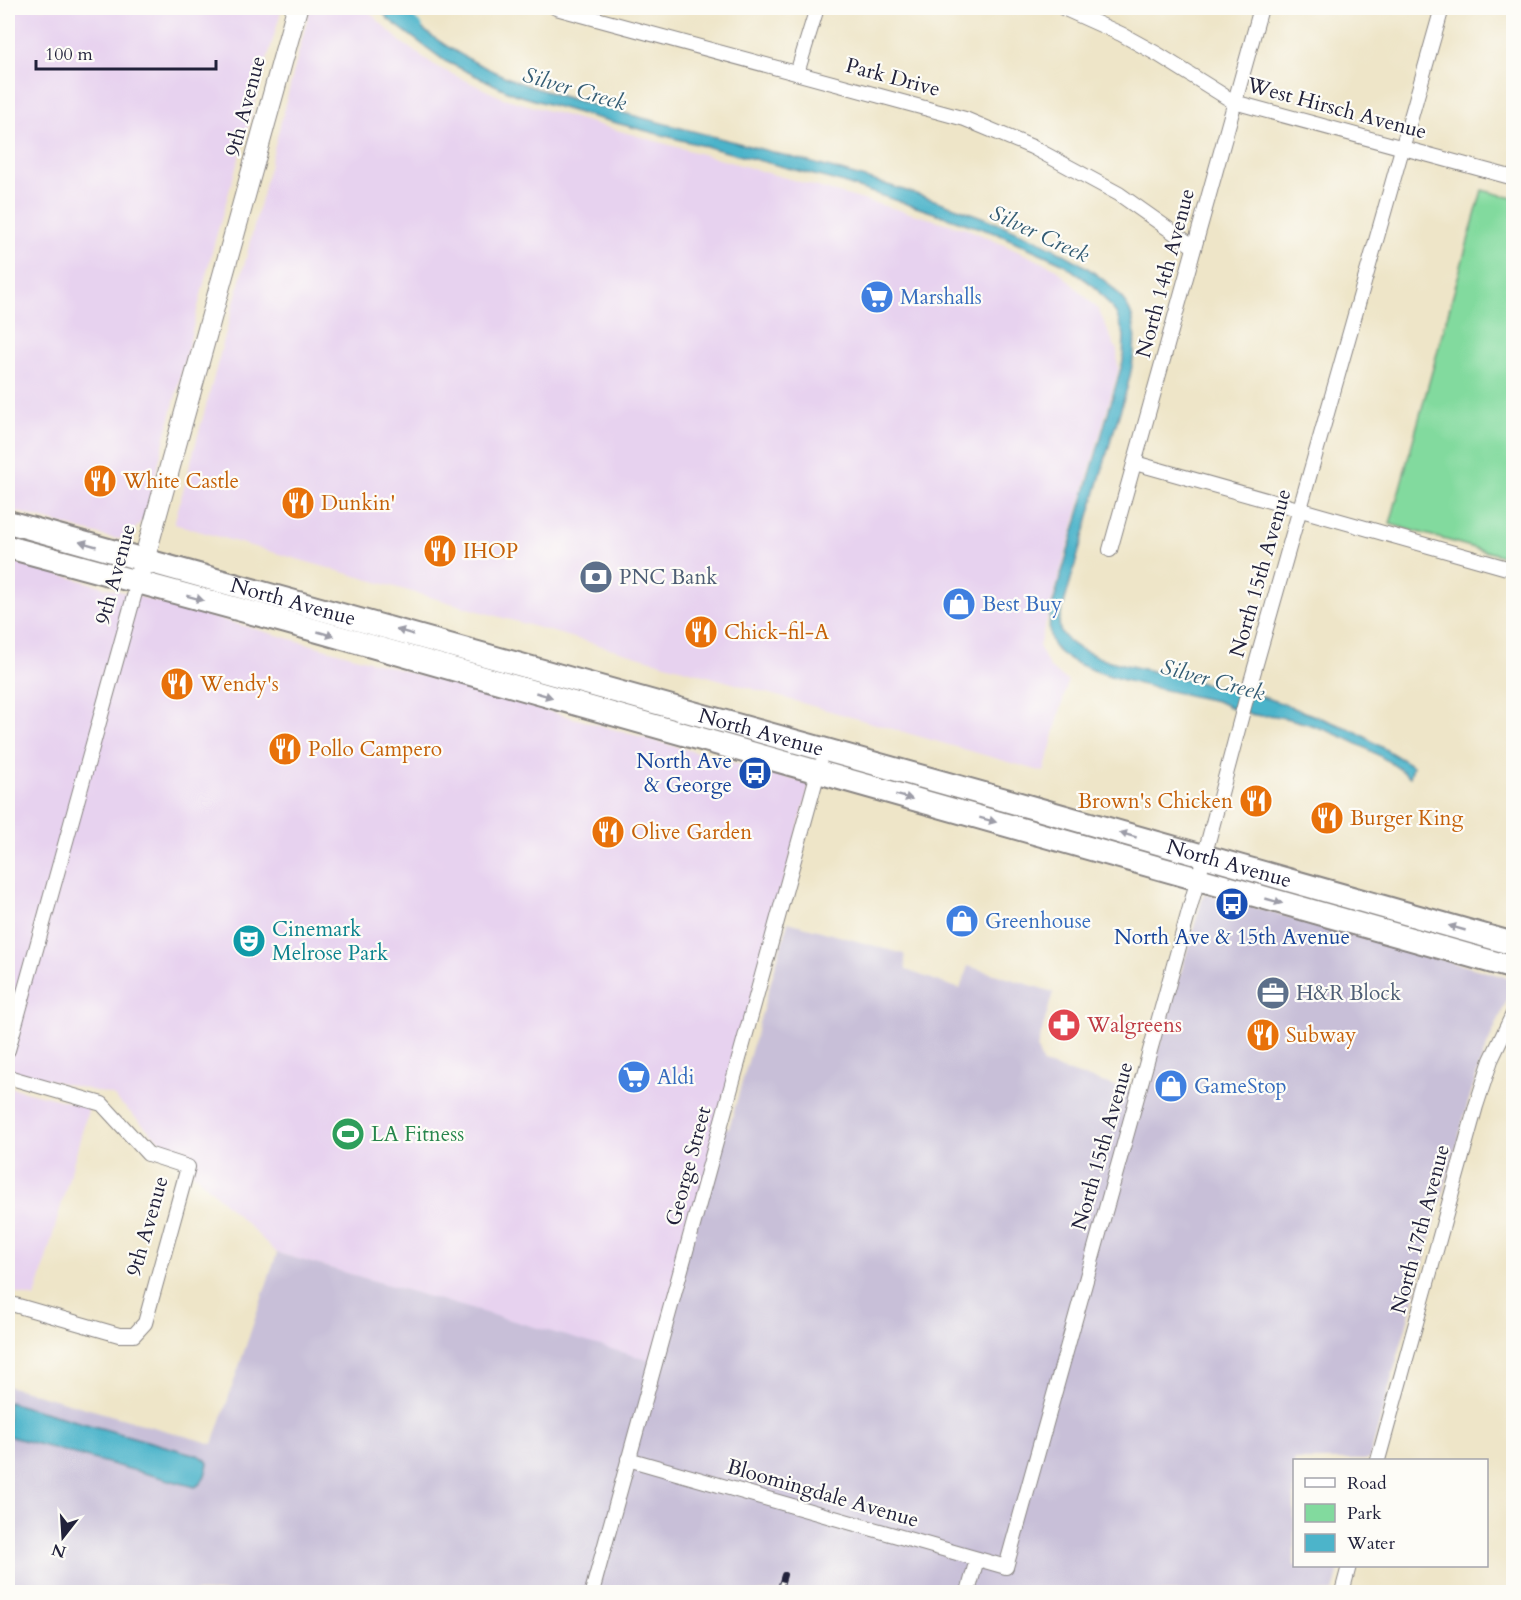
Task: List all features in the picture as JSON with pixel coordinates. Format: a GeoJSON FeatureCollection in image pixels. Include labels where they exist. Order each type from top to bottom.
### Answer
{"type":"FeatureCollection","features":[{"type":"Feature","properties":{"kind":"main road","name":"North Avenue"},"geometry":{"type":"LineString","coordinates":[[8,522],[1514,944]]}},
{"type":"Feature","properties":{"kind":"main road","name":"North Avenue"},"geometry":{"type":"LineString","coordinates":[[8,547],[1514,968]]}},
{"type":"Feature","properties":{"kind":"street","name":"9th Avenue"},"geometry":{"type":"LineString","coordinates":[[8,1050],[297,8]]}},
{"type":"Feature","properties":{"kind":"street","name":"Park Drive"},"geometry":{"type":"LineString","coordinates":[[556,8],[965,119],[1032,147],[1119,194],[1194,247]]}},
{"type":"Feature","properties":{"kind":"street"},"geometry":{"type":"LineString","coordinates":[[797,73],[817,8]]}},
{"type":"Feature","properties":{"kind":"street","name":"West Hirsch Avenue"},"geometry":{"type":"LineString","coordinates":[[1063,8],[1159,55],[1234,102],[1514,178]]}},
{"type":"Feature","properties":{"kind":"street","name":"North 14th Avenue"},"geometry":{"type":"LineString","coordinates":[[1110,550],[1261,8]]}},
{"type":"Feature","properties":{"kind":"street","name":"North 15th Avenue"},"geometry":{"type":"LineString","coordinates":[[1006,1567],[1248,692],[1442,8]]}},
{"type":"Feature","properties":{"kind":"street"},"geometry":{"type":"LineString","coordinates":[[1135,463],[1514,570]]}},
{"type":"Feature","properties":{"kind":"street","name":"George Street"},"geometry":{"type":"LineString","coordinates":[[592,1593],[825,750]]}},
{"type":"Feature","properties":{"kind":"street","name":"North 17th Avenue"},"geometry":{"type":"LineString","coordinates":[[1379,1459],[1476,1106],[1491,1060],[1514,1012]]}},
{"type":"Feature","properties":{"kind":"street","name":"9th Avenue"},"geometry":{"type":"LineString","coordinates":[[8,1077],[102,1104],[148,1154],[188,1167],[145,1323],[134,1335],[119,1335],[8,1303]]}},
{"type":"Feature","properties":{"kind":"street","name":"Bloomingdale Avenue"},"geometry":{"type":"LineString","coordinates":[[628,1459],[1006,1567]]}},
{"type":"Feature","properties":{"kind":"street"},"geometry":{"type":"LineString","coordinates":[[968,1593],[977,1559]]}},
{"type":"Feature","properties":{"kind":"street"},"geometry":{"type":"LineString","coordinates":[[1342,1593],[1349,1567]]}},
{"type":"Feature","properties":{"kind":"shaded area"},"geometry":{"type":"Polygon","coordinates":[[[8,8],[282,8],[214,244],[145,517],[131,534],[121,539],[8,509],[8,8]]]}},
{"type":"Feature","properties":{"kind":"shaded area"},"geometry":{"type":"Polygon","coordinates":[[[310,8],[365,8],[401,42],[439,68],[503,98],[970,230],[1055,268],[1098,309],[1117,351],[1118,371],[1039,646],[1050,668],[1068,681],[1044,772],[174,524],[245,262],[310,8]]]}},
{"type":"Feature","properties":{"kind":"shaded area"},"geometry":{"type":"Polygon","coordinates":[[[8,560],[810,784],[656,1363],[277,1253],[112,1095],[8,1070],[8,560]]]}},
{"type":"Feature","properties":{"kind":"shaded area"},"geometry":{"type":"Polygon","coordinates":[[[1204,893],[1505,977],[1513,986],[1483,1055],[1470,1096],[1369,1459],[1293,1459],[1293,1567],[1340,1567],[1333,1592],[8,1592],[8,1386],[213,1444],[277,1253],[656,1362],[719,1127],[729,1128],[788,922],[904,954],[906,970],[960,989],[968,966],[1053,992],[1037,1049],[1043,1064],[1145,1095],[1204,893]]]}},
{"type":"Feature","properties":{"kind":"shaded area"},"geometry":{"type":"Polygon","coordinates":[[[8,1087],[89,1107],[35,1298],[8,1291],[8,1087]]]}},
{"type":"Feature","properties":{"kind":"green space"},"geometry":{"type":"Polygon","coordinates":[[[1482,190],[1513,198],[1513,559],[1390,524],[1482,190]]]}},
{"type":"Feature","properties":{"kind":"water"},"geometry":{"type":"Polygon","coordinates":[[[380,8],[400,8],[424,30],[453,50],[513,80],[569,98],[854,175],[955,207],[1041,242],[1104,280],[1133,321],[1134,353],[1127,387],[1059,621],[1060,631],[1078,648],[1105,660],[1270,699],[1355,731],[1413,766],[1410,777],[1364,747],[1328,731],[1293,720],[1250,714],[1217,701],[1108,675],[1068,659],[1053,645],[1050,614],[1123,361],[1124,335],[1116,313],[1095,287],[1062,263],[998,234],[837,181],[514,94],[445,61],[388,19],[380,8]]]}},
{"type":"Feature","properties":{"kind":"water"},"geometry":{"type":"Polygon","coordinates":[[[8,1402],[200,1456],[208,1463],[204,1476],[195,1487],[8,1436],[8,1402]]]}},
{"type":"Feature","properties":{"kind":"waterway","name":"Silver Creek"},"geometry":{"type":"LineString","coordinates":[[401,8],[421,27]]}},
{"type":"Feature","properties":{"kind":"railway"},"geometry":{"type":"LineString","coordinates":[[779,1592],[784,1575]]}},
{"type":"Feature","properties":{"kind":"place","name":"Marshalls"},"geometry":{"type":"Point","coordinates":[877,297]}},
{"type":"Feature","properties":{"kind":"place","name":"White Castle"},"geometry":{"type":"Point","coordinates":[100,481]}},
{"type":"Feature","properties":{"kind":"place","name":"Dunkin'"},"geometry":{"type":"Point","coordinates":[298,503]}},
{"type":"Feature","properties":{"kind":"place","name":"IHOP"},"geometry":{"type":"Point","coordinates":[440,551]}},
{"type":"Feature","properties":{"kind":"place","name":"PNC Bank"},"geometry":{"type":"Point","coordinates":[596,577]}},
{"type":"Feature","properties":{"kind":"place","name":"Best Buy"},"geometry":{"type":"Point","coordinates":[959,604]}},
{"type":"Feature","properties":{"kind":"place","name":"Chick-fil-A"},"geometry":{"type":"Point","coordinates":[701,632]}},
{"type":"Feature","properties":{"kind":"place","name":"Wendy's"},"geometry":{"type":"Point","coordinates":[177,684]}},
{"type":"Feature","properties":{"kind":"place","name":"Pollo Campero"},"geometry":{"type":"Point","coordinates":[285,749]}},
{"type":"Feature","properties":{"kind":"place","name":"North Ave & George"},"geometry":{"type":"Point","coordinates":[755,773]}},
{"type":"Feature","properties":{"kind":"place","name":"Brown's Chicken"},"geometry":{"type":"Point","coordinates":[1256,801]}},
{"type":"Feature","properties":{"kind":"place","name":"Burger King"},"geometry":{"type":"Point","coordinates":[1327,818]}},
{"type":"Feature","properties":{"kind":"place","name":"Olive Garden"},"geometry":{"type":"Point","coordinates":[608,832]}},
{"type":"Feature","properties":{"kind":"place","name":"North Ave & 15th Avenue"},"geometry":{"type":"Point","coordinates":[1232,904]}},
{"type":"Feature","properties":{"kind":"place","name":"Greenhouse"},"geometry":{"type":"Point","coordinates":[962,921]}},
{"type":"Feature","properties":{"kind":"place","name":"Cinemark Melrose Park"},"geometry":{"type":"Point","coordinates":[249,941]}},
{"type":"Feature","properties":{"kind":"place","name":"H&R Block"},"geometry":{"type":"Point","coordinates":[1273,993]}},
{"type":"Feature","properties":{"kind":"place","name":"Walgreens"},"geometry":{"type":"Point","coordinates":[1064,1025]}},
{"type":"Feature","properties":{"kind":"place","name":"Subway"},"geometry":{"type":"Point","coordinates":[1263,1035]}},
{"type":"Feature","properties":{"kind":"place","name":"Aldi"},"geometry":{"type":"Point","coordinates":[634,1077]}},
{"type":"Feature","properties":{"kind":"place","name":"GameStop"},"geometry":{"type":"Point","coordinates":[1171,1086]}},
{"type":"Feature","properties":{"kind":"place","name":"LA Fitness"},"geometry":{"type":"Point","coordinates":[348,1134]}}]}
